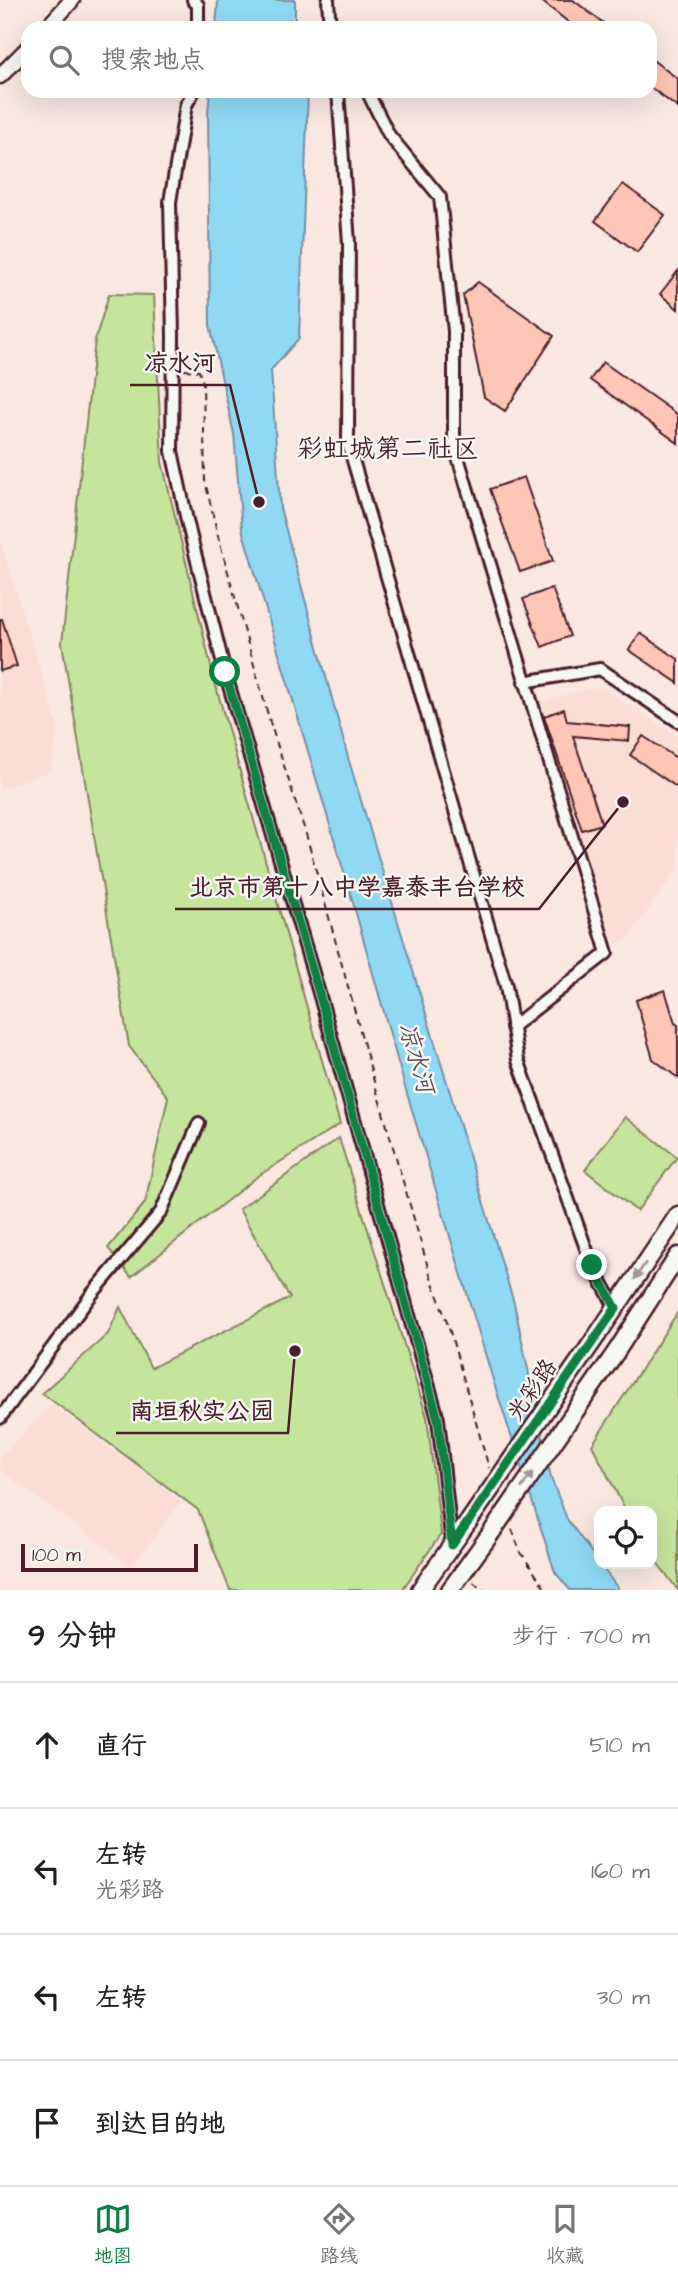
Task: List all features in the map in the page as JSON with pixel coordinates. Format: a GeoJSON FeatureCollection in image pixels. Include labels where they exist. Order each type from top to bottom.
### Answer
{"type":"FeatureCollection","features":[{"type":"Feature","properties":{"kind":"main road","name":"光彩路"},"geometry":{"type":"LineString","coordinates":[[420,1590],[678,1215]]}},
{"type":"Feature","properties":{"kind":"main road","name":"光彩路"},"geometry":{"type":"LineString","coordinates":[[450,1590],[616,1352],[678,1256]]}},
{"type":"Feature","properties":{"kind":"street"},"geometry":{"type":"LineString","coordinates":[[53,21],[72,0]]}},
{"type":"Feature","properties":{"kind":"street"},"geometry":{"type":"LineString","coordinates":[[193,0],[198,5],[198,21]]}},
{"type":"Feature","properties":{"kind":"street"},"geometry":{"type":"LineString","coordinates":[[328,0],[330,21]]}},
{"type":"Feature","properties":{"kind":"street"},"geometry":{"type":"LineString","coordinates":[[0,76],[21,55]]}},
{"type":"Feature","properties":{"kind":"street"},"geometry":{"type":"LineString","coordinates":[[190,98],[186,105],[170,202],[172,451],[225,672],[321,1000],[438,1419],[452,1545]]}},
{"type":"Feature","properties":{"kind":"street"},"geometry":{"type":"LineString","coordinates":[[339,98],[349,243],[348,443],[506,986],[517,1060],[592,1265],[616,1308]]}},
{"type":"Feature","properties":{"kind":"street"},"geometry":{"type":"LineString","coordinates":[[370,98],[389,135],[440,197],[454,331],[454,443],[607,953],[512,1027]]}},
{"type":"Feature","properties":{"kind":"street"},"geometry":{"type":"LineString","coordinates":[[524,682],[600,669],[678,721]]}},
{"type":"Feature","properties":{"kind":"street"},"geometry":{"type":"LineString","coordinates":[[0,1418],[92,1294],[161,1212],[199,1123]]}},
{"type":"Feature","properties":{"kind":"path"},"geometry":{"type":"LineString","coordinates":[[173,373],[190,369],[199,371],[203,383],[205,481],[219,540],[270,722],[306,834],[375,1085],[492,1476]]}},
{"type":"Feature","properties":{"kind":"path"},"geometry":{"type":"LineString","coordinates":[[511,1526],[520,1550],[546,1590]]}},
{"type":"Feature","properties":{"kind":"shaded area"},"geometry":{"type":"Polygon","coordinates":[[[0,540],[58,728],[50,771],[0,789],[0,540]]]}},
{"type":"Feature","properties":{"kind":"shaded area"},"geometry":{"type":"Polygon","coordinates":[[[602,687],[678,737],[678,868],[626,941],[617,943],[611,935],[536,703],[602,687]]]}},
{"type":"Feature","properties":{"kind":"shaded area"},"geometry":{"type":"Polygon","coordinates":[[[51,1405],[181,1501],[132,1567],[0,1470],[0,1457],[51,1405]]]}},
{"type":"Feature","properties":{"kind":"green space"},"geometry":{"type":"Polygon","coordinates":[[[109,294],[154,295],[162,462],[215,683],[340,1124],[258,1176],[131,1277],[108,1248],[145,1203],[168,1097],[129,1046],[62,643],[95,340],[109,294]]]}},
{"type":"Feature","properties":{"kind":"green space"},"geometry":{"type":"Polygon","coordinates":[[[625,1117],[677,1157],[637,1211],[585,1170],[625,1117]]]}},
{"type":"Feature","properties":{"kind":"green space"},"geometry":{"type":"Polygon","coordinates":[[[339,1138],[427,1417],[441,1534],[402,1590],[230,1590],[198,1510],[42,1393],[108,1334],[120,1307],[151,1368],[290,1298],[239,1209],[339,1138]]]}},
{"type":"Feature","properties":{"kind":"green space"},"geometry":{"type":"Polygon","coordinates":[[[678,1312],[678,1590],[657,1563],[657,1506],[623,1506],[592,1445],[678,1312]]]}},
{"type":"Feature","properties":{"kind":"water"},"geometry":{"type":"Polygon","coordinates":[[[218,0],[295,0],[295,21],[216,21],[218,0]]]}},
{"type":"Feature","properties":{"kind":"water"},"geometry":{"type":"Polygon","coordinates":[[[209,98],[308,98],[299,338],[271,370],[280,508],[349,761],[514,1303],[551,1478],[567,1519],[594,1556],[594,1569],[604,1569],[619,1590],[570,1590],[555,1572],[494,1383],[405,1087],[242,529],[234,434],[210,325],[209,98]]]}},
{"type":"Feature","properties":{"kind":"building"},"geometry":{"type":"Polygon","coordinates":[[[540,0],[573,0],[601,21],[567,21],[540,0]]]}},
{"type":"Feature","properties":{"kind":"building"},"geometry":{"type":"Polygon","coordinates":[[[657,63],[678,79],[678,108],[657,92],[657,63]]]}},
{"type":"Feature","properties":{"kind":"building"},"geometry":{"type":"Polygon","coordinates":[[[623,184],[665,215],[637,252],[595,221],[623,184]]]}},
{"type":"Feature","properties":{"kind":"building"},"geometry":{"type":"Polygon","coordinates":[[[678,271],[678,309],[660,294],[678,271]]]}},
{"type":"Feature","properties":{"kind":"building"},"geometry":{"type":"Polygon","coordinates":[[[478,282],[554,336],[505,411],[484,397],[463,295],[478,282]]]}},
{"type":"Feature","properties":{"kind":"building"},"geometry":{"type":"Polygon","coordinates":[[[603,362],[678,415],[678,443],[590,380],[603,362]]]}},
{"type":"Feature","properties":{"kind":"building"},"geometry":{"type":"Polygon","coordinates":[[[524,477],[553,561],[520,572],[490,489],[524,477]]]}},
{"type":"Feature","properties":{"kind":"building"},"geometry":{"type":"Polygon","coordinates":[[[552,588],[570,636],[542,647],[523,599],[552,588]]]}},
{"type":"Feature","properties":{"kind":"building"},"geometry":{"type":"Polygon","coordinates":[[[0,619],[17,666],[0,671],[0,619]]]}},
{"type":"Feature","properties":{"kind":"building"},"geometry":{"type":"Polygon","coordinates":[[[640,633],[678,659],[678,683],[629,650],[640,633]]]}},
{"type":"Feature","properties":{"kind":"building"},"geometry":{"type":"Polygon","coordinates":[[[564,709],[567,721],[630,727],[629,741],[573,736],[602,824],[582,830],[544,716],[564,709]]]}},
{"type":"Feature","properties":{"kind":"building"},"geometry":{"type":"Polygon","coordinates":[[[643,736],[678,759],[678,788],[630,755],[643,736]]]}},
{"type":"Feature","properties":{"kind":"building"},"geometry":{"type":"Polygon","coordinates":[[[665,990],[675,1023],[678,1025],[678,1078],[653,1059],[636,1000],[665,990]]]}},
{"type":"Feature","properties":{"kind":"place","name":"凉水河"},"geometry":{"type":"Point","coordinates":[259,502]}},
{"type":"Feature","properties":{"kind":"place","name":"北京市第十八中学嘉泰丰台学校"},"geometry":{"type":"Point","coordinates":[623,802]}},
{"type":"Feature","properties":{"kind":"place","name":"南垣秋实公园"},"geometry":{"type":"Point","coordinates":[295,1351]}},
{"type":"Feature","properties":{"kind":"district","name":"彩虹城第二社区"},"geometry":{"type":"Point","coordinates":[388,449]}},
{"type":"Feature","properties":{"kind":"route"},"geometry":{"type":"LineString","coordinates":[[225,672],[321,1000],[438,1419],[452,1545],[616,1308],[592,1265]]}}]}
